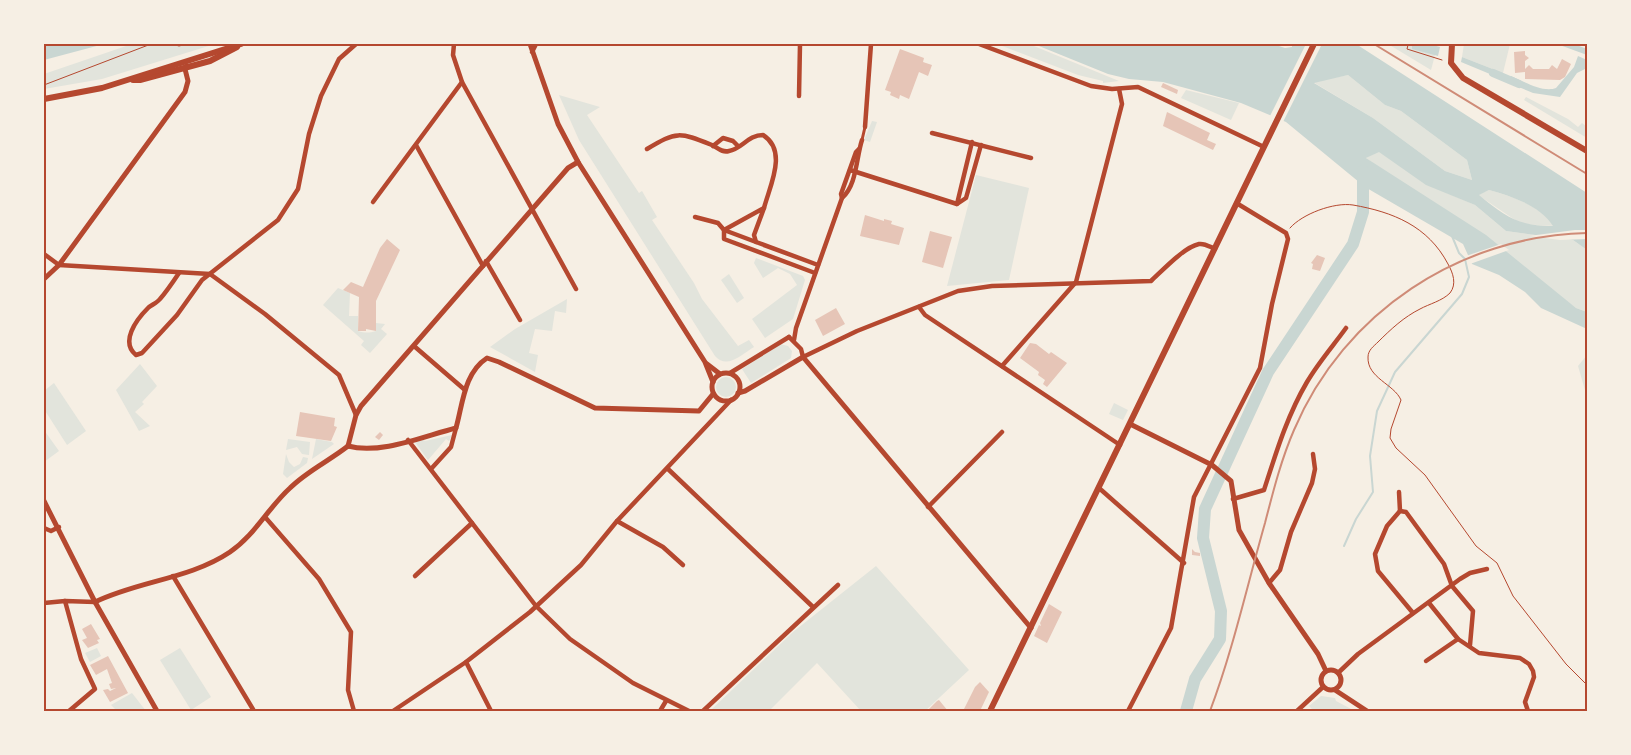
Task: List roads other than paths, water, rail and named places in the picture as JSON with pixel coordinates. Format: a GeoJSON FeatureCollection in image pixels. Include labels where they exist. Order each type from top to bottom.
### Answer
{"type":"FeatureCollection","features":[{"type":"Feature","properties":{"kind":"main road"},"geometry":{"type":"LineString","coordinates":[[44,99],[88,92],[241,44]]}},
{"type":"Feature","properties":{"kind":"main road"},"geometry":{"type":"LineString","coordinates":[[129,80],[140,80],[210,61],[241,44]]}},
{"type":"Feature","properties":{"kind":"main road"},"geometry":{"type":"LineString","coordinates":[[990,711],[1238,204],[1314,44]]}},
{"type":"Feature","properties":{"kind":"main road"},"geometry":{"type":"LineString","coordinates":[[1451,46],[1450,58],[1453,68],[1462,78],[1587,151]]}},
{"type":"Feature","properties":{"kind":"street"},"geometry":{"type":"LineString","coordinates":[[179,273],[159,301],[148,308],[130,333],[128,344],[131,351],[136,355],[142,353],[177,315],[202,280],[278,220],[298,188],[309,134],[321,96],[339,59],[356,44]]}},
{"type":"Feature","properties":{"kind":"street"},"geometry":{"type":"LineString","coordinates":[[454,44],[453,55],[462,82],[576,289]]}},
{"type":"Feature","properties":{"kind":"street"},"geometry":{"type":"LineString","coordinates":[[431,469],[451,447],[465,390],[476,366],[488,358],[595,408],[699,411],[713,394],[712,382],[705,362],[578,162],[558,124],[530,44]]}},
{"type":"Feature","properties":{"kind":"street"},"geometry":{"type":"LineString","coordinates":[[532,52],[536,44]]}},
{"type":"Feature","properties":{"kind":"street"},"geometry":{"type":"LineString","coordinates":[[799,96],[800,44]]}},
{"type":"Feature","properties":{"kind":"street"},"geometry":{"type":"LineString","coordinates":[[794,340],[796,328],[842,198],[841,194],[852,170],[856,152],[860,148],[866,128],[871,44]]}},
{"type":"Feature","properties":{"kind":"street"},"geometry":{"type":"LineString","coordinates":[[979,44],[1091,86],[1119,89],[1138,87],[1264,147]]}},
{"type":"Feature","properties":{"kind":"street"},"geometry":{"type":"LineString","coordinates":[[44,279],[59,265],[185,92],[188,81],[185,69],[194,58]]}},
{"type":"Feature","properties":{"kind":"street"},"geometry":{"type":"LineString","coordinates":[[373,202],[462,82]]}},
{"type":"Feature","properties":{"kind":"street"},"geometry":{"type":"LineString","coordinates":[[1002,366],[1076,282],[1122,104],[1119,89]]}},
{"type":"Feature","properties":{"kind":"street"},"geometry":{"type":"LineString","coordinates":[[932,133],[1031,158]]}},
{"type":"Feature","properties":{"kind":"street"},"geometry":{"type":"LineString","coordinates":[[647,148],[671,135],[678,134],[725,152],[731,151],[750,137],[763,135],[769,139],[776,149],[777,160],[764,208],[754,235],[756,242]]}},
{"type":"Feature","properties":{"kind":"street"},"geometry":{"type":"LineString","coordinates":[[713,146],[723,138],[733,141],[738,146]]}},
{"type":"Feature","properties":{"kind":"street"},"geometry":{"type":"LineString","coordinates":[[957,204],[972,142]]}},
{"type":"Feature","properties":{"kind":"street"},"geometry":{"type":"LineString","coordinates":[[416,145],[484,264],[520,320]]}},
{"type":"Feature","properties":{"kind":"street"},"geometry":{"type":"LineString","coordinates":[[957,204],[966,198],[981,145]]}},
{"type":"Feature","properties":{"kind":"street"},"geometry":{"type":"LineString","coordinates":[[44,603],[65,601],[95,602],[203,565],[230,552],[249,535],[288,490],[307,473],[348,446],[360,406],[568,168],[578,162]]}},
{"type":"Feature","properties":{"kind":"street"},"geometry":{"type":"LineString","coordinates":[[852,170],[957,204]]}},
{"type":"Feature","properties":{"kind":"street"},"geometry":{"type":"LineString","coordinates":[[1128,711],[1172,628],[1184,563],[1191,506],[1214,466],[1260,368],[1272,304],[1288,238],[1286,233],[1238,204]]}},
{"type":"Feature","properties":{"kind":"street"},"geometry":{"type":"LineString","coordinates":[[724,230],[764,208]]}},
{"type":"Feature","properties":{"kind":"street"},"geometry":{"type":"LineString","coordinates":[[695,217],[718,223],[724,230],[818,265]]}},
{"type":"Feature","properties":{"kind":"street"},"geometry":{"type":"LineString","coordinates":[[724,230],[724,240],[815,273]]}},
{"type":"Feature","properties":{"kind":"street"},"geometry":{"type":"LineString","coordinates":[[738,392],[745,391],[803,357],[857,331],[958,291],[992,286],[1151,281],[1193,247],[1203,244],[1215,249]]}},
{"type":"Feature","properties":{"kind":"street"},"geometry":{"type":"LineString","coordinates":[[44,254],[59,265],[210,274],[264,314],[339,375],[356,415]]}},
{"type":"Feature","properties":{"kind":"street"},"geometry":{"type":"LineString","coordinates":[[919,307],[925,315],[1120,444]]}},
{"type":"Feature","properties":{"kind":"street"},"geometry":{"type":"LineString","coordinates":[[705,362],[720,374],[730,374],[789,337],[796,328]]}},
{"type":"Feature","properties":{"kind":"street"},"geometry":{"type":"LineString","coordinates":[[1233,499],[1264,490],[1279,441],[1293,409],[1308,381],[1346,328]]}},
{"type":"Feature","properties":{"kind":"street"},"geometry":{"type":"LineString","coordinates":[[789,337],[801,349],[803,357],[1031,628]]}},
{"type":"Feature","properties":{"kind":"street"},"geometry":{"type":"LineString","coordinates":[[414,346],[465,390]]}},
{"type":"Feature","properties":{"kind":"street"},"geometry":{"type":"LineString","coordinates":[[712,382],[720,374]]}},
{"type":"Feature","properties":{"kind":"street"},"geometry":{"type":"LineString","coordinates":[[393,711],[466,662],[514,626],[582,565],[617,521],[668,469],[738,392],[739,383],[730,374]]}},
{"type":"Feature","properties":{"kind":"street"},"geometry":{"type":"LineString","coordinates":[[713,394],[721,400],[731,400]]}},
{"type":"Feature","properties":{"kind":"street"},"geometry":{"type":"LineString","coordinates":[[1130,424],[1214,466],[1230,481],[1239,530],[1269,583],[1318,654],[1326,671]]}},
{"type":"Feature","properties":{"kind":"street"},"geometry":{"type":"LineString","coordinates":[[348,446],[361,450],[379,449],[456,428]]}},
{"type":"Feature","properties":{"kind":"street"},"geometry":{"type":"LineString","coordinates":[[928,507],[1002,432]]}},
{"type":"Feature","properties":{"kind":"street"},"geometry":{"type":"LineString","coordinates":[[408,440],[536,606],[570,639],[633,683],[688,711]]}},
{"type":"Feature","properties":{"kind":"street"},"geometry":{"type":"LineString","coordinates":[[1269,583],[1280,570],[1291,532],[1312,483],[1316,469],[1313,454]]}},
{"type":"Feature","properties":{"kind":"street"},"geometry":{"type":"LineString","coordinates":[[668,469],[813,607]]}},
{"type":"Feature","properties":{"kind":"street"},"geometry":{"type":"LineString","coordinates":[[1099,488],[1184,563]]}},
{"type":"Feature","properties":{"kind":"street"},"geometry":{"type":"LineString","coordinates":[[1399,492],[1400,511],[1386,526],[1375,554],[1378,571],[1413,613]]}},
{"type":"Feature","properties":{"kind":"street"},"geometry":{"type":"LineString","coordinates":[[44,501],[59,527],[95,602],[158,711]]}},
{"type":"Feature","properties":{"kind":"street"},"geometry":{"type":"LineString","coordinates":[[1400,511],[1406,512],[1433,546],[1444,564],[1452,586],[1473,611],[1470,645]]}},
{"type":"Feature","properties":{"kind":"street"},"geometry":{"type":"LineString","coordinates":[[265,517],[319,579],[351,632],[348,690],[354,711]]}},
{"type":"Feature","properties":{"kind":"street"},"geometry":{"type":"LineString","coordinates":[[617,521],[663,547],[683,565]]}},
{"type":"Feature","properties":{"kind":"street"},"geometry":{"type":"LineString","coordinates":[[415,576],[472,523]]}},
{"type":"Feature","properties":{"kind":"street"},"geometry":{"type":"LineString","coordinates":[[44,528],[51,531],[59,527]]}},
{"type":"Feature","properties":{"kind":"street"},"geometry":{"type":"LineString","coordinates":[[1338,673],[1358,654],[1470,573],[1487,569]]}},
{"type":"Feature","properties":{"kind":"street"},"geometry":{"type":"LineString","coordinates":[[173,576],[252,710]]}},
{"type":"Feature","properties":{"kind":"street"},"geometry":{"type":"LineString","coordinates":[[703,711],[838,585]]}},
{"type":"Feature","properties":{"kind":"street"},"geometry":{"type":"LineString","coordinates":[[65,601],[81,659],[95,689],[68,711]]}},
{"type":"Feature","properties":{"kind":"street"},"geometry":{"type":"LineString","coordinates":[[1429,602],[1458,639],[1470,645],[1479,653],[1520,658],[1529,664],[1534,677],[1525,702],[1528,711]]}},
{"type":"Feature","properties":{"kind":"street"},"geometry":{"type":"LineString","coordinates":[[1426,661],[1458,639]]}},
{"type":"Feature","properties":{"kind":"street"},"geometry":{"type":"LineString","coordinates":[[466,662],[491,711]]}},
{"type":"Feature","properties":{"kind":"street"},"geometry":{"type":"LineString","coordinates":[[1335,690],[1341,682],[1338,673],[1332,670],[1326,671],[1320,679],[1323,687],[1329,691],[1335,690],[1367,711]]}},
{"type":"Feature","properties":{"kind":"street"},"geometry":{"type":"LineString","coordinates":[[1297,711],[1323,687]]}},
{"type":"Feature","properties":{"kind":"street"},"geometry":{"type":"LineString","coordinates":[[660,711],[666,701]]}},
{"type":"Feature","properties":{"kind":"waterway"},"geometry":{"type":"LineString","coordinates":[[1493,73],[1519,84]]}},
{"type":"Feature","properties":{"kind":"waterway"},"geometry":{"type":"LineString","coordinates":[[1186,711],[1195,679],[1220,639],[1221,611],[1203,538],[1205,509],[1268,372],[1353,244],[1363,212],[1363,171]]}},
{"type":"Feature","properties":{"kind":"waterway"},"geometry":{"type":"LineString","coordinates":[[1344,546],[1356,519],[1373,492],[1370,456],[1377,411],[1395,372],[1462,294],[1469,277],[1465,259],[1459,253],[1452,236]]}},
{"type":"Feature","properties":{"kind":"railway"},"geometry":{"type":"LineString","coordinates":[[1374,44],[1587,174]]}},
{"type":"Feature","properties":{"kind":"railway"},"geometry":{"type":"LineString","coordinates":[[1210,711],[1233,641],[1285,453],[1294,430],[1316,388],[1343,350],[1375,317],[1412,288],[1452,266],[1495,248],[1540,237],[1587,233]]}}]}
